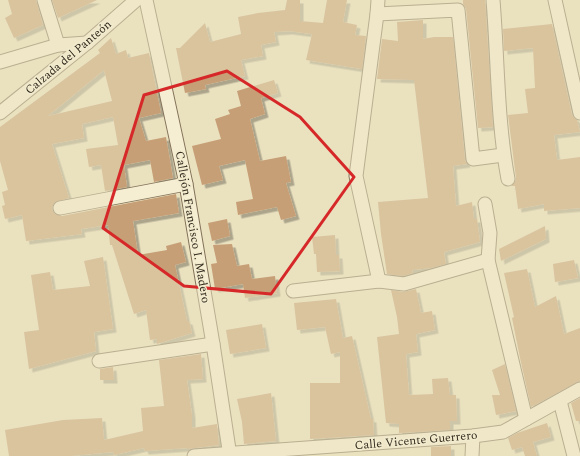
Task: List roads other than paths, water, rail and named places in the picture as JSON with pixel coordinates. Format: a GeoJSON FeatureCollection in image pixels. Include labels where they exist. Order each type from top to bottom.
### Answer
{"type":"FeatureCollection","features":[{"type":"Feature","properties":{"kind":"street"},"geometry":{"type":"LineString","coordinates":[[44,0],[58,45]]}},
{"type":"Feature","properties":{"kind":"street","name":"Calzada del Panteón"},"geometry":{"type":"LineString","coordinates":[[0,113],[87,43],[136,0]]}},
{"type":"Feature","properties":{"kind":"street","name":"Callejón Francisco I. Madero"},"geometry":{"type":"LineString","coordinates":[[146,0],[186,184],[230,455]]}},
{"type":"Feature","properties":{"kind":"street"},"geometry":{"type":"LineString","coordinates":[[378,0],[378,14],[356,176],[379,281]]}},
{"type":"Feature","properties":{"kind":"street"},"geometry":{"type":"LineString","coordinates":[[493,0],[498,97],[503,155],[508,179]]}},
{"type":"Feature","properties":{"kind":"street"},"geometry":{"type":"LineString","coordinates":[[554,0],[580,113]]}},
{"type":"Feature","properties":{"kind":"street"},"geometry":{"type":"LineString","coordinates":[[378,14],[458,10],[473,159],[503,155]]}},
{"type":"Feature","properties":{"kind":"street"},"geometry":{"type":"LineString","coordinates":[[0,61],[58,45],[87,43]]}},
{"type":"Feature","properties":{"kind":"street"},"geometry":{"type":"LineString","coordinates":[[60,208],[186,184]]}},
{"type":"Feature","properties":{"kind":"street"},"geometry":{"type":"LineString","coordinates":[[485,204],[490,233],[488,260],[526,419]]}},
{"type":"Feature","properties":{"kind":"street"},"geometry":{"type":"LineString","coordinates":[[292,291],[379,281],[404,284],[488,260]]}},
{"type":"Feature","properties":{"kind":"street"},"geometry":{"type":"LineString","coordinates":[[99,361],[213,344]]}},
{"type":"Feature","properties":{"kind":"street","name":"Calle Vicente Guerrero"},"geometry":{"type":"LineString","coordinates":[[194,456],[230,455],[474,436],[503,432],[580,389]]}},
{"type":"Feature","properties":{"kind":"street"},"geometry":{"type":"LineString","coordinates":[[560,401],[574,456]]}},
{"type":"Feature","properties":{"kind":"street"},"geometry":{"type":"LineString","coordinates":[[472,456],[474,436]]}}]}
